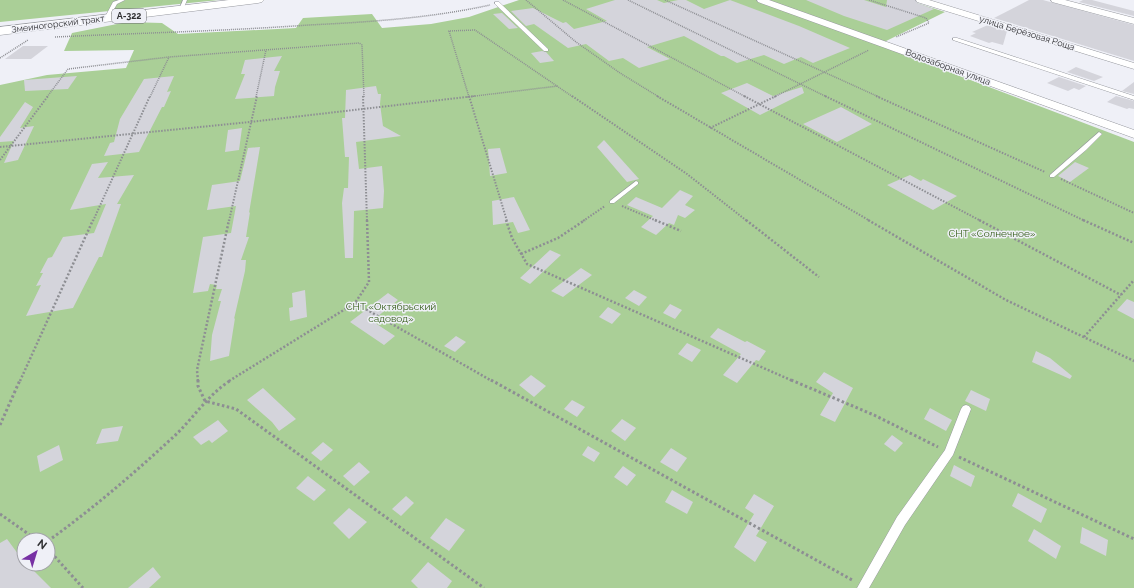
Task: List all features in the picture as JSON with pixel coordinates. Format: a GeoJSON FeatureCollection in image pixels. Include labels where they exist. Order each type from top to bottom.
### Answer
{"type":"FeatureCollection","features":[{"type":"Feature","properties":{"kind":"highway","name":"Змеиногорский тракт"},"geometry":{"type":"LineString","coordinates":[[0,31],[106,19],[183,5],[258,0]]}},
{"type":"Feature","properties":{"kind":"street","name":"Водозаборная улица"},"geometry":{"type":"LineString","coordinates":[[761,0],[1134,134]]}},
{"type":"Feature","properties":{"kind":"street","name":"улица Берёзовая Роща"},"geometry":{"type":"LineString","coordinates":[[920,0],[1134,66]]}},
{"type":"Feature","properties":{"kind":"street"},"geometry":{"type":"LineString","coordinates":[[941,6],[954,0]]}},
{"type":"Feature","properties":{"kind":"street"},"geometry":{"type":"LineString","coordinates":[[1055,0],[1134,21]]}},
{"type":"Feature","properties":{"kind":"lane"},"geometry":{"type":"LineString","coordinates":[[106,19],[116,3],[123,0]]}},
{"type":"Feature","properties":{"kind":"lane"},"geometry":{"type":"LineString","coordinates":[[497,3],[546,50]]}},
{"type":"Feature","properties":{"kind":"lane"},"geometry":{"type":"LineString","coordinates":[[956,39],[1134,98]]}},
{"type":"Feature","properties":{"kind":"lane"},"geometry":{"type":"LineString","coordinates":[[1052,176],[1099,134]]}},
{"type":"Feature","properties":{"kind":"lane"},"geometry":{"type":"LineString","coordinates":[[612,202],[636,183]]}},
{"type":"Feature","properties":{"kind":"lane"},"geometry":{"type":"LineString","coordinates":[[863,587],[901,521],[949,452],[966,409]]}},
{"type":"Feature","properties":{"kind":"path"},"geometry":{"type":"LineString","coordinates":[[526,0],[576,42],[620,73],[710,128],[1006,300],[1134,361]]}},
{"type":"Feature","properties":{"kind":"path"},"geometry":{"type":"LineString","coordinates":[[563,0],[1121,295]]}},
{"type":"Feature","properties":{"kind":"path"},"geometry":{"type":"LineString","coordinates":[[628,0],[1045,203],[1134,243]]}},
{"type":"Feature","properties":{"kind":"path"},"geometry":{"type":"LineString","coordinates":[[665,0],[1134,213]]}},
{"type":"Feature","properties":{"kind":"path"},"geometry":{"type":"LineString","coordinates":[[710,128],[883,43],[929,23],[926,18],[869,0]]}},
{"type":"Feature","properties":{"kind":"path"},"geometry":{"type":"LineString","coordinates":[[54,37],[298,26],[415,18],[446,15],[497,3]]}},
{"type":"Feature","properties":{"kind":"path"},"geometry":{"type":"LineString","coordinates":[[0,58],[31,38],[41,26]]}},
{"type":"Feature","properties":{"kind":"path"},"geometry":{"type":"LineString","coordinates":[[819,277],[687,174],[475,30],[449,32],[512,238],[527,264],[798,384],[874,415],[1134,539]]}},
{"type":"Feature","properties":{"kind":"path"},"geometry":{"type":"LineString","coordinates":[[0,160],[68,69],[169,57],[252,50],[359,43],[362,45],[362,109],[369,282],[355,303],[228,382],[205,401],[172,439],[89,511],[56,535]]}},
{"type":"Feature","properties":{"kind":"path"},"geometry":{"type":"LineString","coordinates":[[205,401],[198,386],[197,370],[266,50]]}},
{"type":"Feature","properties":{"kind":"path"},"geometry":{"type":"LineString","coordinates":[[0,425],[132,134],[169,57]]}},
{"type":"Feature","properties":{"kind":"path"},"geometry":{"type":"LineString","coordinates":[[0,147],[250,122],[558,86]]}},
{"type":"Feature","properties":{"kind":"path"},"geometry":{"type":"LineString","coordinates":[[521,254],[558,238],[612,202],[681,231]]}},
{"type":"Feature","properties":{"kind":"path"},"geometry":{"type":"LineString","coordinates":[[1084,337],[1134,280]]}},
{"type":"Feature","properties":{"kind":"path"},"geometry":{"type":"LineString","coordinates":[[355,303],[459,363],[863,587]]}},
{"type":"Feature","properties":{"kind":"path"},"geometry":{"type":"LineString","coordinates":[[205,401],[236,409],[420,544],[484,588]]}},
{"type":"Feature","properties":{"kind":"path"},"geometry":{"type":"LineString","coordinates":[[0,514],[26,532]]}},
{"type":"Feature","properties":{"kind":"path"},"geometry":{"type":"LineString","coordinates":[[56,558],[83,588]]}},
{"type":"Feature","properties":{"kind":"green space"},"geometry":{"type":"Polygon","coordinates":[[[0,0],[219,0],[0,22],[0,0]]]}},
{"type":"Feature","properties":{"kind":"green space","name":"СНТ «Октябрьский садовод»"},"geometry":{"type":"Polygon","coordinates":[[[519,0],[907,0],[945,12],[878,45],[1134,142],[1134,588],[0,588],[0,85],[47,75],[126,68],[134,50],[64,51],[72,33],[127,22],[162,23],[178,34],[296,28],[303,18],[372,14],[382,28],[431,24],[469,17],[519,0]]]}},
{"type":"Feature","properties":{"kind":"building"},"geometry":{"type":"Polygon","coordinates":[[[615,0],[657,0],[664,3],[686,0],[704,9],[730,0],[799,26],[850,48],[813,63],[801,57],[784,64],[764,55],[737,63],[684,36],[647,47],[670,59],[639,68],[623,58],[609,61],[586,44],[568,48],[534,24],[526,26],[511,11],[533,8],[563,23],[566,22],[574,29],[607,21],[586,9],[615,0]]]}},
{"type":"Feature","properties":{"kind":"building"},"geometry":{"type":"Polygon","coordinates":[[[806,0],[864,0],[886,7],[887,0],[915,0],[917,3],[934,9],[887,30],[844,16],[806,0]]]}},
{"type":"Feature","properties":{"kind":"building"},"geometry":{"type":"Polygon","coordinates":[[[1029,0],[1043,0],[1134,25],[1134,61],[994,18],[1029,0]]]}},
{"type":"Feature","properties":{"kind":"building"},"geometry":{"type":"Polygon","coordinates":[[[1083,0],[1092,0],[1134,11],[1134,16],[1079,2],[1083,0]]]}},
{"type":"Feature","properties":{"kind":"building"},"geometry":{"type":"Polygon","coordinates":[[[502,13],[518,28],[509,29],[493,14],[502,13]]]}},
{"type":"Feature","properties":{"kind":"building"},"geometry":{"type":"Polygon","coordinates":[[[988,25],[1007,31],[1003,45],[992,42],[989,43],[970,36],[976,33],[972,32],[988,25]]]}},
{"type":"Feature","properties":{"kind":"building"},"geometry":{"type":"Polygon","coordinates":[[[23,46],[48,46],[31,59],[5,59],[23,46]]]}},
{"type":"Feature","properties":{"kind":"building"},"geometry":{"type":"Polygon","coordinates":[[[542,51],[546,52],[554,61],[540,63],[531,53],[542,51]]]}},
{"type":"Feature","properties":{"kind":"building"},"geometry":{"type":"Polygon","coordinates":[[[282,56],[274,71],[280,71],[274,96],[235,99],[245,74],[241,74],[245,60],[282,56]]]}},
{"type":"Feature","properties":{"kind":"building"},"geometry":{"type":"Polygon","coordinates":[[[1076,67],[1103,77],[1094,81],[1067,72],[1076,67]]]}},
{"type":"Feature","properties":{"kind":"building"},"geometry":{"type":"Polygon","coordinates":[[[77,76],[68,89],[25,91],[24,80],[77,76]]]}},
{"type":"Feature","properties":{"kind":"building"},"geometry":{"type":"Polygon","coordinates":[[[174,76],[167,92],[171,91],[164,107],[162,107],[139,152],[104,156],[110,143],[114,142],[120,119],[144,79],[174,76]]]}},
{"type":"Feature","properties":{"kind":"building"},"geometry":{"type":"Polygon","coordinates":[[[1059,77],[1086,86],[1079,90],[1074,88],[1068,91],[1047,83],[1059,77]]]}},
{"type":"Feature","properties":{"kind":"building"},"geometry":{"type":"Polygon","coordinates":[[[1134,82],[1134,94],[1122,91],[1134,82]]]}},
{"type":"Feature","properties":{"kind":"building"},"geometry":{"type":"Polygon","coordinates":[[[747,83],[773,96],[802,87],[804,93],[760,115],[721,93],[747,83]]]}},
{"type":"Feature","properties":{"kind":"building"},"geometry":{"type":"Polygon","coordinates":[[[376,86],[378,94],[381,94],[380,104],[383,126],[401,136],[356,142],[359,169],[382,166],[384,191],[383,208],[354,211],[353,258],[345,258],[342,203],[344,188],[348,188],[349,157],[345,157],[342,118],[345,118],[346,90],[376,86]]]}},
{"type":"Feature","properties":{"kind":"building"},"geometry":{"type":"Polygon","coordinates":[[[1116,96],[1134,101],[1134,109],[1127,109],[1107,102],[1116,96]]]}},
{"type":"Feature","properties":{"kind":"building"},"geometry":{"type":"Polygon","coordinates":[[[25,102],[33,107],[20,128],[34,126],[18,160],[4,163],[14,141],[0,142],[0,137],[25,102]]]}},
{"type":"Feature","properties":{"kind":"building"},"geometry":{"type":"Polygon","coordinates":[[[841,107],[872,124],[837,142],[803,124],[841,107]]]}},
{"type":"Feature","properties":{"kind":"building"},"geometry":{"type":"Polygon","coordinates":[[[242,128],[239,150],[225,152],[228,130],[242,128]]]}},
{"type":"Feature","properties":{"kind":"building"},"geometry":{"type":"Polygon","coordinates":[[[604,140],[639,179],[627,182],[597,147],[604,140]]]}},
{"type":"Feature","properties":{"kind":"building"},"geometry":{"type":"Polygon","coordinates":[[[260,147],[246,237],[249,237],[241,260],[246,260],[245,271],[234,319],[235,318],[229,356],[210,361],[212,335],[221,301],[218,301],[222,289],[216,289],[217,285],[210,284],[208,291],[193,293],[203,237],[231,233],[236,206],[207,210],[212,185],[240,181],[248,148],[260,147]]]}},
{"type":"Feature","properties":{"kind":"building"},"geometry":{"type":"Polygon","coordinates":[[[500,148],[507,173],[490,176],[488,149],[500,148]]]}},
{"type":"Feature","properties":{"kind":"building"},"geometry":{"type":"Polygon","coordinates":[[[108,162],[98,178],[134,175],[117,204],[121,204],[102,257],[99,257],[73,308],[26,316],[41,285],[36,286],[43,273],[40,273],[48,258],[52,257],[63,237],[94,233],[106,204],[70,210],[92,164],[108,162]]]}},
{"type":"Feature","properties":{"kind":"building"},"geometry":{"type":"Polygon","coordinates":[[[1075,162],[1089,168],[1070,182],[1058,176],[1075,162]]]}},
{"type":"Feature","properties":{"kind":"building"},"geometry":{"type":"Polygon","coordinates":[[[910,175],[921,181],[923,179],[957,196],[933,210],[887,185],[910,175]]]}},
{"type":"Feature","properties":{"kind":"building"},"geometry":{"type":"Polygon","coordinates":[[[680,190],[693,196],[685,205],[695,210],[685,218],[678,215],[674,225],[669,223],[656,235],[641,227],[653,216],[627,205],[636,197],[662,208],[680,190]]]}},
{"type":"Feature","properties":{"kind":"building"},"geometry":{"type":"Polygon","coordinates":[[[514,197],[530,230],[518,233],[513,222],[493,225],[492,201],[514,197]]]}},
{"type":"Feature","properties":{"kind":"building"},"geometry":{"type":"Polygon","coordinates":[[[550,250],[561,255],[530,284],[520,278],[550,250]]]}},
{"type":"Feature","properties":{"kind":"building"},"geometry":{"type":"Polygon","coordinates":[[[581,268],[592,275],[563,297],[551,291],[581,268]]]}},
{"type":"Feature","properties":{"kind":"building"},"geometry":{"type":"Polygon","coordinates":[[[305,290],[307,317],[290,321],[289,308],[293,307],[292,293],[305,290]]]}},
{"type":"Feature","properties":{"kind":"building"},"geometry":{"type":"Polygon","coordinates":[[[634,290],[647,297],[639,306],[625,298],[634,290]]]}},
{"type":"Feature","properties":{"kind":"building"},"geometry":{"type":"Polygon","coordinates":[[[388,293],[398,300],[372,321],[395,336],[384,345],[350,322],[388,293]]]}},
{"type":"Feature","properties":{"kind":"building"},"geometry":{"type":"Polygon","coordinates":[[[1127,299],[1134,302],[1134,319],[1117,310],[1127,299]]]}},
{"type":"Feature","properties":{"kind":"building"},"geometry":{"type":"Polygon","coordinates":[[[670,304],[682,310],[675,319],[663,313],[670,304]]]}},
{"type":"Feature","properties":{"kind":"building"},"geometry":{"type":"Polygon","coordinates":[[[608,307],[621,314],[612,324],[599,317],[608,307]]]}},
{"type":"Feature","properties":{"kind":"building"},"geometry":{"type":"Polygon","coordinates":[[[718,328],[766,351],[759,361],[756,360],[737,383],[723,375],[741,354],[710,337],[718,328]]]}},
{"type":"Feature","properties":{"kind":"building"},"geometry":{"type":"Polygon","coordinates":[[[456,336],[466,342],[455,352],[444,346],[456,336]]]}},
{"type":"Feature","properties":{"kind":"building"},"geometry":{"type":"Polygon","coordinates":[[[687,343],[701,350],[692,362],[678,354],[687,343]]]}},
{"type":"Feature","properties":{"kind":"building"},"geometry":{"type":"Polygon","coordinates":[[[1036,351],[1050,358],[1072,376],[1070,379],[1032,362],[1036,351]]]}},
{"type":"Feature","properties":{"kind":"building"},"geometry":{"type":"Polygon","coordinates":[[[824,372],[853,388],[835,422],[820,415],[833,393],[816,382],[824,372]]]}},
{"type":"Feature","properties":{"kind":"building"},"geometry":{"type":"Polygon","coordinates":[[[531,375],[546,386],[534,397],[519,385],[531,375]]]}},
{"type":"Feature","properties":{"kind":"building"},"geometry":{"type":"Polygon","coordinates":[[[263,388],[296,419],[279,431],[272,422],[247,400],[263,388]]]}},
{"type":"Feature","properties":{"kind":"building"},"geometry":{"type":"Polygon","coordinates":[[[971,390],[990,399],[986,411],[965,401],[971,390]]]}},
{"type":"Feature","properties":{"kind":"building"},"geometry":{"type":"Polygon","coordinates":[[[572,400],[585,407],[577,417],[564,409],[572,400]]]}},
{"type":"Feature","properties":{"kind":"building"},"geometry":{"type":"Polygon","coordinates":[[[930,408],[952,420],[946,431],[924,419],[930,408]]]}},
{"type":"Feature","properties":{"kind":"building"},"geometry":{"type":"Polygon","coordinates":[[[622,419],[636,428],[625,441],[611,431],[622,419]]]}},
{"type":"Feature","properties":{"kind":"building"},"geometry":{"type":"Polygon","coordinates":[[[218,420],[228,431],[212,443],[209,440],[201,445],[193,437],[218,420]]]}},
{"type":"Feature","properties":{"kind":"building"},"geometry":{"type":"Polygon","coordinates":[[[123,426],[118,441],[96,444],[102,429],[123,426]]]}},
{"type":"Feature","properties":{"kind":"building"},"geometry":{"type":"Polygon","coordinates":[[[892,435],[903,443],[895,452],[884,444],[892,435]]]}},
{"type":"Feature","properties":{"kind":"building"},"geometry":{"type":"Polygon","coordinates":[[[323,442],[333,450],[321,461],[311,453],[323,442]]]}},
{"type":"Feature","properties":{"kind":"building"},"geometry":{"type":"Polygon","coordinates":[[[59,445],[63,460],[40,472],[37,456],[59,445]]]}},
{"type":"Feature","properties":{"kind":"building"},"geometry":{"type":"Polygon","coordinates":[[[588,446],[600,453],[594,462],[582,455],[588,446]]]}},
{"type":"Feature","properties":{"kind":"building"},"geometry":{"type":"Polygon","coordinates":[[[671,448],[687,458],[677,472],[660,462],[671,448]]]}},
{"type":"Feature","properties":{"kind":"building"},"geometry":{"type":"Polygon","coordinates":[[[359,462],[370,472],[354,486],[343,476],[359,462]]]}},
{"type":"Feature","properties":{"kind":"building"},"geometry":{"type":"Polygon","coordinates":[[[954,465],[975,476],[971,487],[950,476],[954,465]]]}},
{"type":"Feature","properties":{"kind":"building"},"geometry":{"type":"Polygon","coordinates":[[[623,466],[636,475],[627,486],[614,477],[623,466]]]}},
{"type":"Feature","properties":{"kind":"building"},"geometry":{"type":"Polygon","coordinates":[[[308,476],[326,490],[314,501],[296,488],[308,476]]]}},
{"type":"Feature","properties":{"kind":"building"},"geometry":{"type":"Polygon","coordinates":[[[672,490],[693,502],[687,514],[665,502],[672,490]]]}},
{"type":"Feature","properties":{"kind":"building"},"geometry":{"type":"Polygon","coordinates":[[[1018,493],[1047,509],[1041,523],[1012,506],[1018,493]]]}},
{"type":"Feature","properties":{"kind":"building"},"geometry":{"type":"Polygon","coordinates":[[[754,494],[774,506],[756,536],[767,542],[755,562],[734,547],[754,514],[745,508],[754,494]]]}},
{"type":"Feature","properties":{"kind":"building"},"geometry":{"type":"Polygon","coordinates":[[[406,496],[414,503],[401,516],[392,509],[406,496]]]}},
{"type":"Feature","properties":{"kind":"building"},"geometry":{"type":"Polygon","coordinates":[[[349,508],[367,522],[349,539],[333,523],[349,508]]]}},
{"type":"Feature","properties":{"kind":"building"},"geometry":{"type":"Polygon","coordinates":[[[446,518],[465,530],[449,551],[430,538],[446,518]]]}},
{"type":"Feature","properties":{"kind":"building"},"geometry":{"type":"Polygon","coordinates":[[[1082,527],[1108,540],[1106,556],[1080,543],[1082,527]]]}},
{"type":"Feature","properties":{"kind":"building"},"geometry":{"type":"Polygon","coordinates":[[[1034,529],[1061,546],[1056,559],[1028,541],[1034,529]]]}},
{"type":"Feature","properties":{"kind":"building"},"geometry":{"type":"Polygon","coordinates":[[[7,539],[16,551],[16,572],[35,572],[51,588],[0,588],[0,543],[7,539]]]}},
{"type":"Feature","properties":{"kind":"building"},"geometry":{"type":"Polygon","coordinates":[[[428,562],[452,581],[447,588],[418,588],[411,581],[428,562]]]}},
{"type":"Feature","properties":{"kind":"building"},"geometry":{"type":"Polygon","coordinates":[[[153,567],[161,577],[149,588],[128,588],[153,567]]]}},
{"type":"Feature","properties":{"kind":"park label","name":"СНТ «Солнечное»"},"geometry":{"type":"Point","coordinates":[992,233]}}]}
